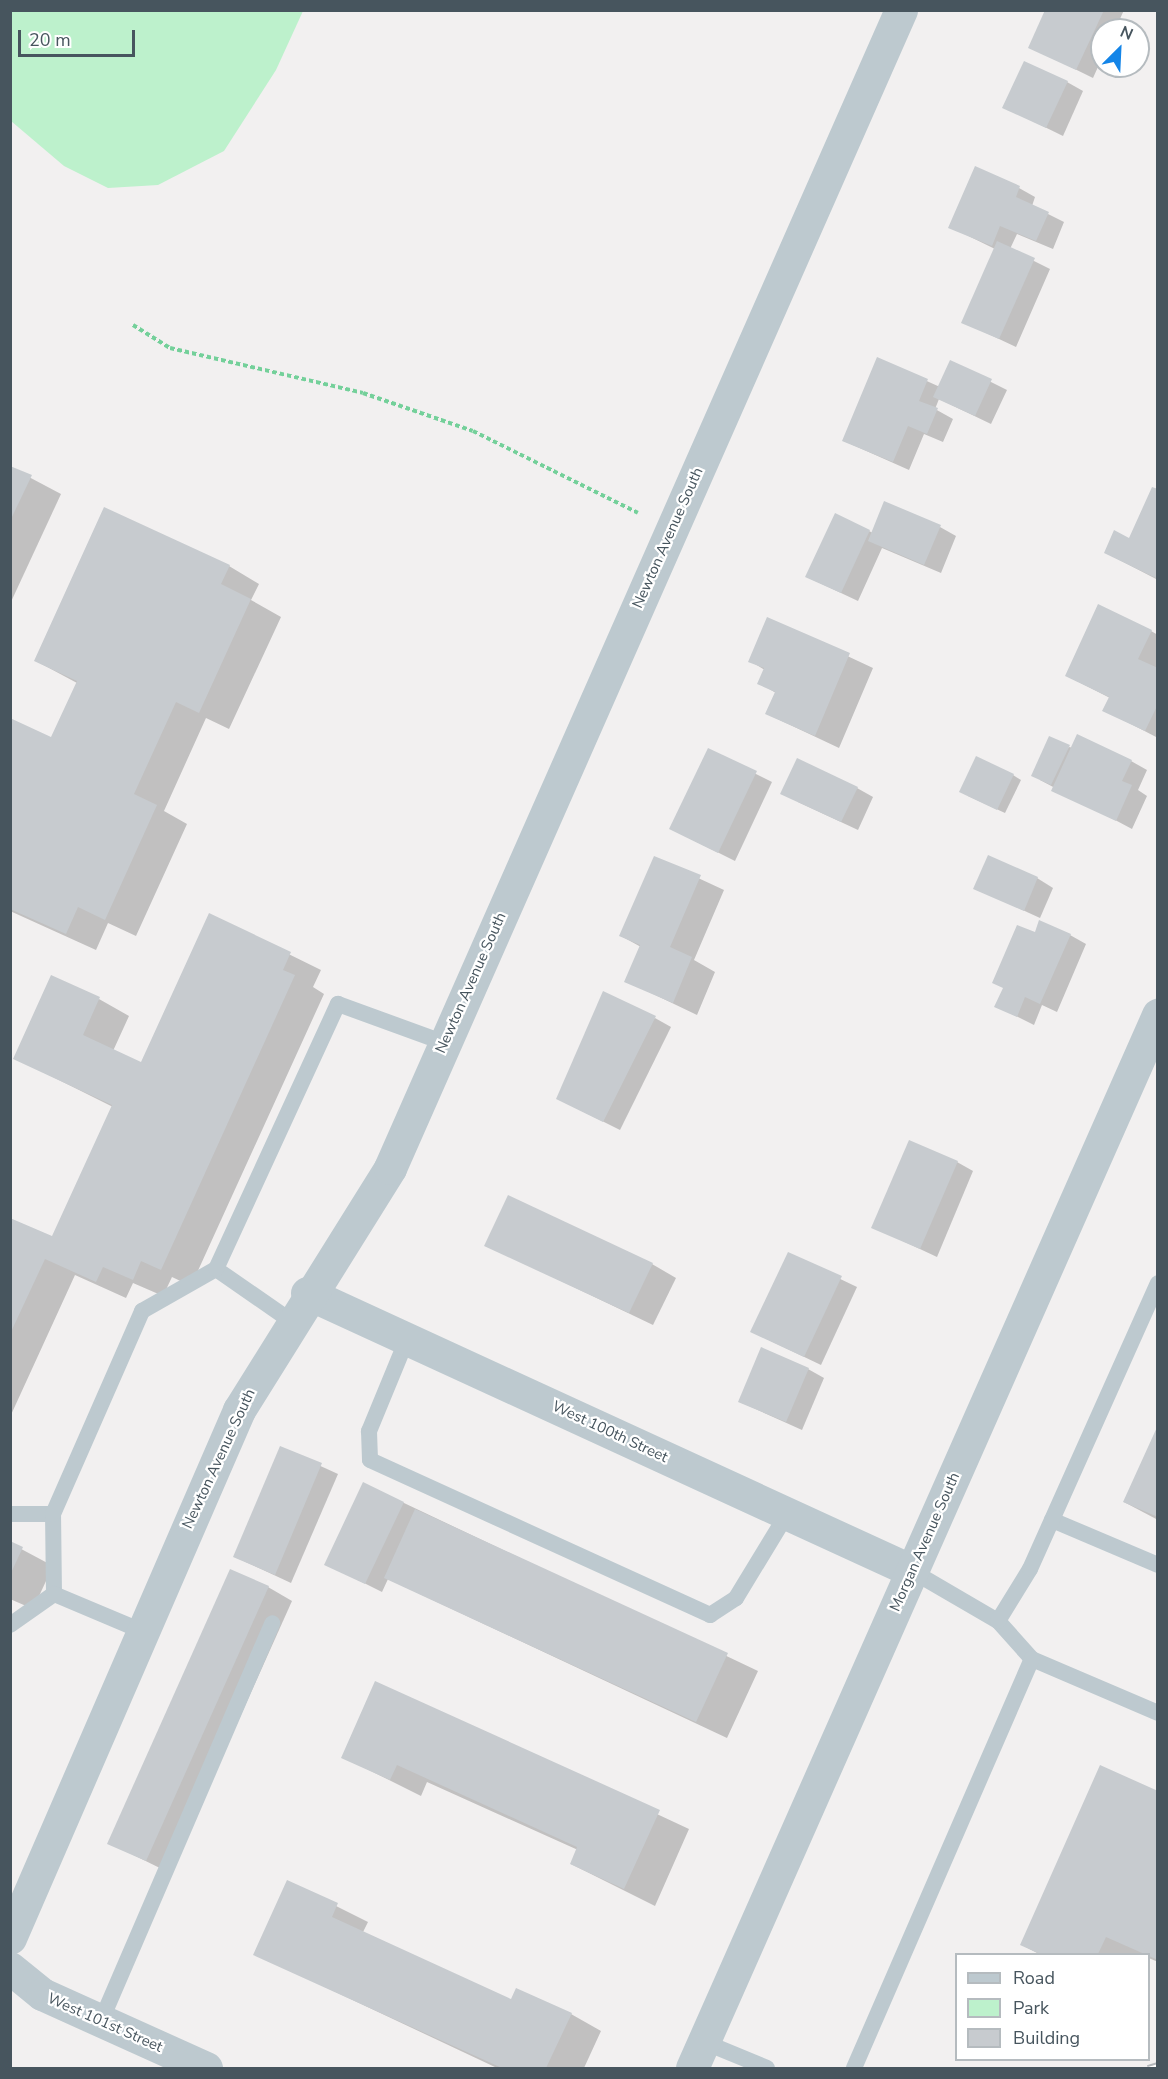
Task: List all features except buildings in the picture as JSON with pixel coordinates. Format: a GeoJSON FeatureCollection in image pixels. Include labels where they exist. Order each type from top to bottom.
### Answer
{"type":"FeatureCollection","features":[{"type":"Feature","properties":{"kind":"street","name":"Newton Avenue South"},"geometry":{"type":"LineString","coordinates":[[10,1938],[238,1410],[308,1293],[390,1168],[901,10]]}},
{"type":"Feature","properties":{"kind":"street","name":"Morgan Avenue South"},"geometry":{"type":"LineString","coordinates":[[698,2055],[1158,1015]]}},
{"type":"Feature","properties":{"kind":"street","name":"West 100th Street"},"geometry":{"type":"LineString","coordinates":[[308,1293],[912,1571]]}},
{"type":"Feature","properties":{"kind":"street","name":"West 101st Street"},"geometry":{"type":"LineString","coordinates":[[10,1968],[42,1994],[206,2068]]}},
{"type":"Feature","properties":{"kind":"lane"},"geometry":{"type":"LineString","coordinates":[[54,1594],[53,1514],[141,1311],[216,1269],[338,1004],[444,1043]]}},
{"type":"Feature","properties":{"kind":"lane"},"geometry":{"type":"LineString","coordinates":[[216,1269],[291,1321]]}},
{"type":"Feature","properties":{"kind":"lane"},"geometry":{"type":"LineString","coordinates":[[999,1621],[1052,1520],[1158,1283]]}},
{"type":"Feature","properties":{"kind":"lane"},"geometry":{"type":"LineString","coordinates":[[407,1339],[369,1431],[370,1460],[710,1615],[736,1598],[787,1514]]}},
{"type":"Feature","properties":{"kind":"lane"},"geometry":{"type":"LineString","coordinates":[[10,1514],[53,1514]]}},
{"type":"Feature","properties":{"kind":"lane"},"geometry":{"type":"LineString","coordinates":[[1052,1520],[1158,1565]]}},
{"type":"Feature","properties":{"kind":"lane"},"geometry":{"type":"LineString","coordinates":[[912,1571],[999,1621],[1032,1659],[1158,1713]]}},
{"type":"Feature","properties":{"kind":"lane"},"geometry":{"type":"LineString","coordinates":[[54,1594],[142,1631]]}},
{"type":"Feature","properties":{"kind":"lane"},"geometry":{"type":"LineString","coordinates":[[10,1625],[54,1594]]}},
{"type":"Feature","properties":{"kind":"lane"},"geometry":{"type":"LineString","coordinates":[[101,2021],[272,1623]]}},
{"type":"Feature","properties":{"kind":"lane"},"geometry":{"type":"LineString","coordinates":[[854,2068],[1032,1659]]}},
{"type":"Feature","properties":{"kind":"lane"},"geometry":{"type":"LineString","coordinates":[[698,2055],[767,2068]]}},
{"type":"Feature","properties":{"kind":"path"},"geometry":{"type":"LineString","coordinates":[[134,325],[170,348],[363,393],[472,431],[672,528]]}},
{"type":"Feature","properties":{"kind":"green space"},"geometry":{"type":"Polygon","coordinates":[[[11,10],[303,11],[276,70],[224,151],[158,185],[108,188],[64,166],[11,121],[11,10]]]}},
{"type":"Feature","properties":{"kind":"railway"},"geometry":{"type":"LineString","coordinates":[[1148,2068],[1158,2065]]}}]}
